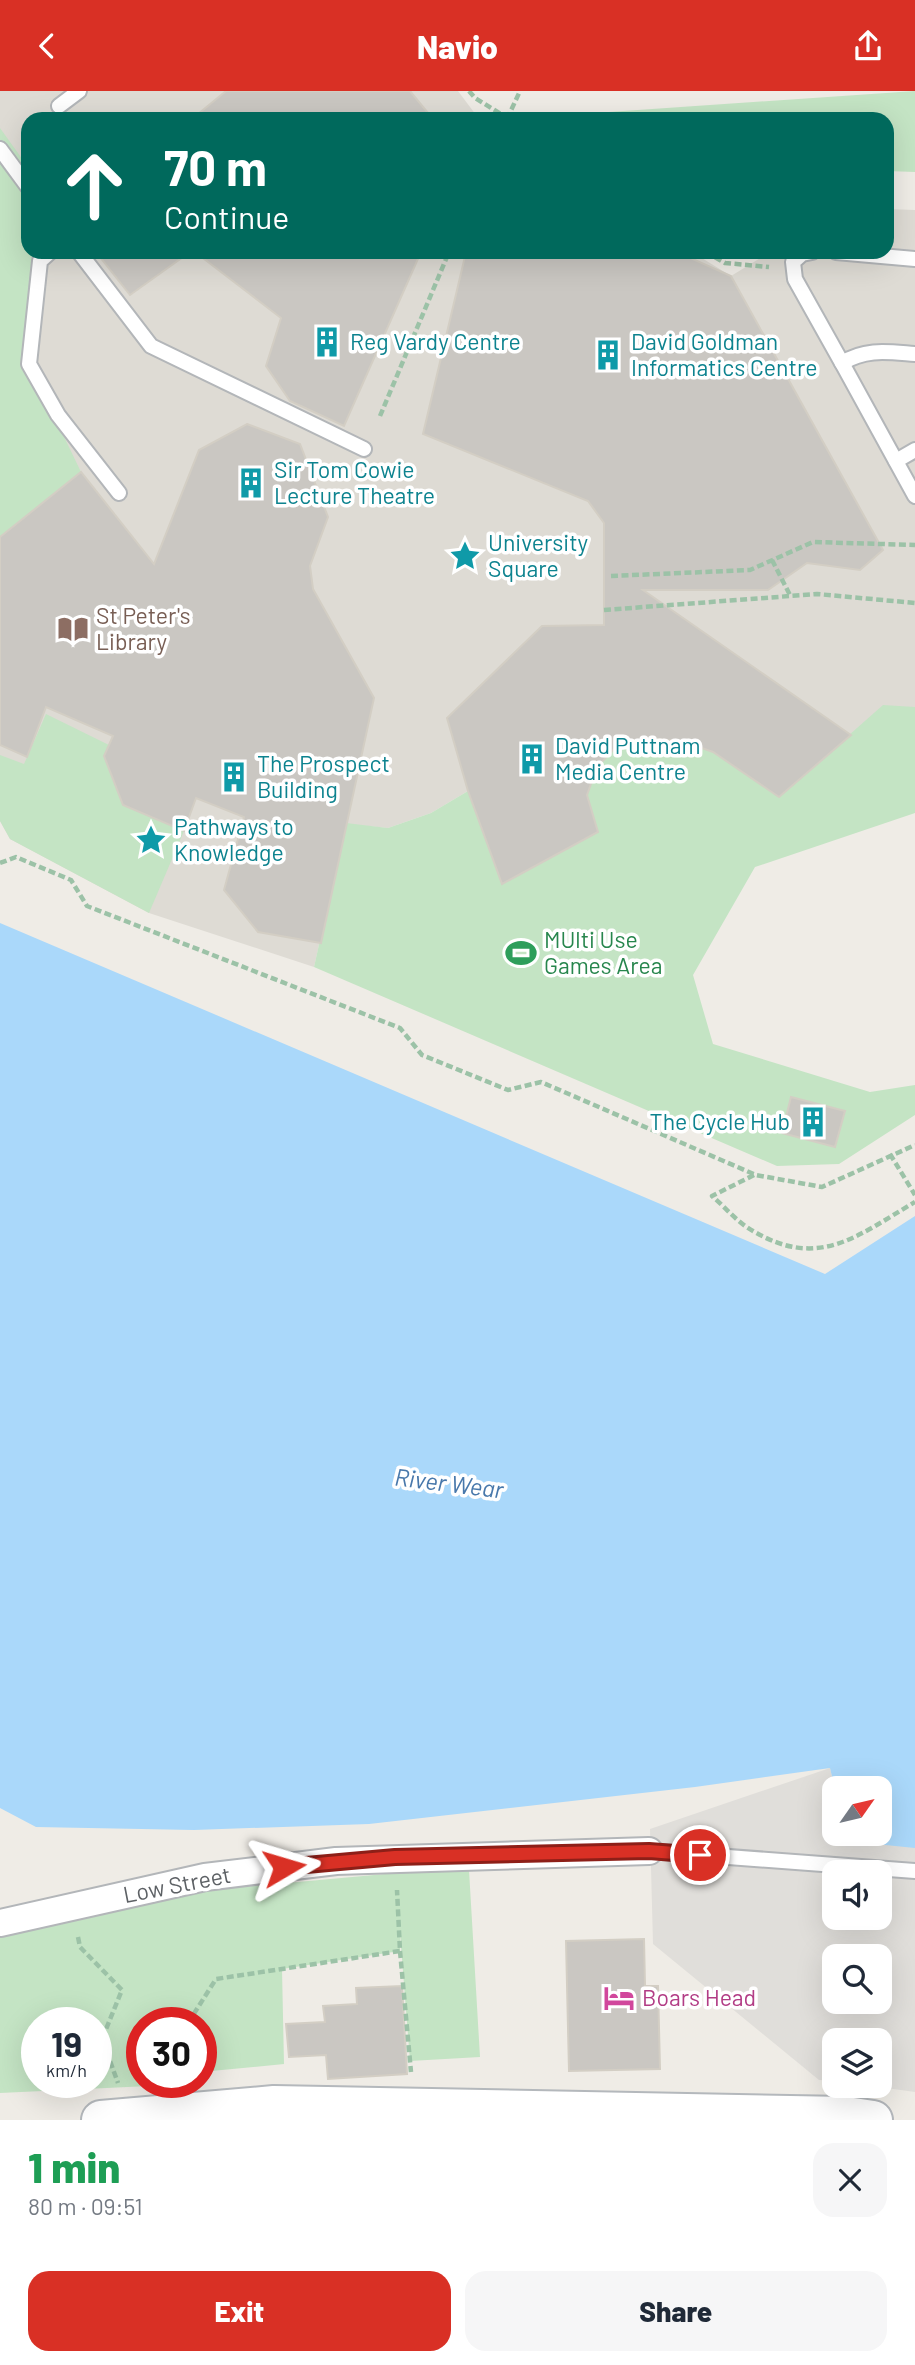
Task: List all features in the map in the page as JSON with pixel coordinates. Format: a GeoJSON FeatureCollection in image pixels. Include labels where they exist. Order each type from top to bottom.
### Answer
{"type":"FeatureCollection","features":[{"type":"Feature","properties":{"kind":"main road"},"geometry":{"type":"LineString","coordinates":[[115,2119],[414,2108],[846,2116],[873,2120]]}},
{"type":"Feature","properties":{"kind":"street","name":"Low Street"},"geometry":{"type":"LineString","coordinates":[[0,1923],[205,1877],[395,1857],[649,1851]]}},
{"type":"Feature","properties":{"kind":"lane"},"geometry":{"type":"LineString","coordinates":[[59,106],[79,91]]}},
{"type":"Feature","properties":{"kind":"lane"},"geometry":{"type":"LineString","coordinates":[[0,149],[21,178]]}},
{"type":"Feature","properties":{"kind":"lane"},"geometry":{"type":"LineString","coordinates":[[894,257],[915,259]]}},
{"type":"Feature","properties":{"kind":"lane"},"geometry":{"type":"LineString","coordinates":[[42,259],[29,364],[58,415],[119,493]]}},
{"type":"Feature","properties":{"kind":"lane"},"geometry":{"type":"LineString","coordinates":[[84,259],[151,346],[365,449]]}},
{"type":"Feature","properties":{"kind":"lane"},"geometry":{"type":"LineString","coordinates":[[796,259],[793,262],[795,279],[915,496]]}},
{"type":"Feature","properties":{"kind":"lane"},"geometry":{"type":"LineString","coordinates":[[842,363],[857,354],[872,351],[915,354]]}},
{"type":"Feature","properties":{"kind":"lane"},"geometry":{"type":"LineString","coordinates":[[896,461],[915,450]]}},
{"type":"Feature","properties":{"kind":"lane"},"geometry":{"type":"LineString","coordinates":[[649,1851],[915,1871]]}},
{"type":"Feature","properties":{"kind":"path"},"geometry":{"type":"LineString","coordinates":[[469,91],[475,98],[498,112]]}},
{"type":"Feature","properties":{"kind":"path"},"geometry":{"type":"LineString","coordinates":[[511,112],[520,91]]}},
{"type":"Feature","properties":{"kind":"path"},"geometry":{"type":"LineString","coordinates":[[380,416],[446,259]]}},
{"type":"Feature","properties":{"kind":"path"},"geometry":{"type":"LineString","coordinates":[[718,259],[725,263],[793,269]]}},
{"type":"Feature","properties":{"kind":"path"},"geometry":{"type":"LineString","coordinates":[[611,576],[750,570],[814,542],[915,545]]}},
{"type":"Feature","properties":{"kind":"path"},"geometry":{"type":"LineString","coordinates":[[772,560],[790,597]]}},
{"type":"Feature","properties":{"kind":"path"},"geometry":{"type":"LineString","coordinates":[[604,610],[817,594],[915,603]]}},
{"type":"Feature","properties":{"kind":"path"},"geometry":{"type":"LineString","coordinates":[[0,863],[16,857],[71,880],[87,906],[400,1028],[422,1055],[434,1060],[508,1090],[541,1082],[756,1175],[822,1187],[915,1145]]}},
{"type":"Feature","properties":{"kind":"path"},"geometry":{"type":"LineString","coordinates":[[890,1154],[915,1195]]}},
{"type":"Feature","properties":{"kind":"path"},"geometry":{"type":"LineString","coordinates":[[756,1175],[712,1196],[752,1231],[799,1250],[842,1245],[915,1202]]}},
{"type":"Feature","properties":{"kind":"path"},"geometry":{"type":"LineString","coordinates":[[395,1857],[400,1951],[414,2108]]}},
{"type":"Feature","properties":{"kind":"path"},"geometry":{"type":"LineString","coordinates":[[73,1906],[80,1947],[122,1990],[102,2039],[115,2119]]}},
{"type":"Feature","properties":{"kind":"path"},"geometry":{"type":"LineString","coordinates":[[198,2007],[216,1979],[400,1951]]}},
{"type":"Feature","properties":{"kind":"shaded area"},"geometry":{"type":"Polygon","coordinates":[[[0,91],[458,91],[474,112],[21,112],[21,259],[703,259],[731,276],[759,259],[894,259],[894,209],[915,210],[915,756],[851,735],[779,797],[713,752],[685,743],[649,738],[616,747],[597,767],[598,832],[468,791],[431,813],[388,828],[346,824],[314,967],[149,913],[10,839],[0,821],[0,91]]]}},
{"type":"Feature","properties":{"kind":"shaded area"},"geometry":{"type":"Polygon","coordinates":[[[830,1768],[832,1776],[822,1776],[822,1846],[892,1846],[892,1840],[915,1842],[915,2092],[892,2089],[892,2028],[822,2028],[822,2080],[819,2080],[653,1944],[650,1829],[830,1768]]]}},
{"type":"Feature","properties":{"kind":"green space"},"geometry":{"type":"Polygon","coordinates":[[[915,91],[915,172],[894,171],[894,112],[609,112],[915,91]]]}},
{"type":"Feature","properties":{"kind":"green space"},"geometry":{"type":"Polygon","coordinates":[[[0,128],[21,157],[21,259],[42,259],[29,364],[81,472],[0,537],[0,128]]]}},
{"type":"Feature","properties":{"kind":"green space"},"geometry":{"type":"Polygon","coordinates":[[[883,705],[915,707],[915,813],[755,867],[693,975],[713,1044],[870,1092],[915,1085],[915,1115],[839,1164],[777,1166],[314,967],[346,823],[388,828],[431,813],[468,791],[597,832],[587,795],[597,767],[616,747],[649,738],[685,742],[713,752],[779,797],[883,705]]]}},
{"type":"Feature","properties":{"kind":"green space"},"geometry":{"type":"Polygon","coordinates":[[[46,714],[109,745],[104,757],[123,805],[184,831],[149,913],[10,839],[0,821],[0,755],[24,764],[46,714]]]}},
{"type":"Feature","properties":{"kind":"green space"},"geometry":{"type":"Polygon","coordinates":[[[469,1870],[480,2057],[410,2061],[400,1933],[400,1951],[282,1969],[284,2064],[217,2070],[217,2007],[126,2007],[126,2087],[112,2088],[112,2007],[21,2007],[21,2092],[0,2093],[0,1933],[210,1890],[396,1873],[469,1870]]]}},
{"type":"Feature","properties":{"kind":"water","name":"River Wear"},"geometry":{"type":"Polygon","coordinates":[[[0,923],[825,1274],[915,1216],[915,1848],[892,1846],[892,1776],[832,1776],[830,1768],[695,1787],[369,1824],[194,1830],[36,1827],[0,1808],[0,923]]]}},
{"type":"Feature","properties":{"kind":"building"},"geometry":{"type":"Polygon","coordinates":[[[226,91],[410,91],[427,112],[200,112],[226,91]]]}},
{"type":"Feature","properties":{"kind":"building"},"geometry":{"type":"Polygon","coordinates":[[[102,259],[180,259],[130,295],[102,259]]]}},
{"type":"Feature","properties":{"kind":"building","name":"Reg Vardy Centre"},"geometry":{"type":"Polygon","coordinates":[[[204,259],[418,259],[344,426],[290,401],[266,366],[281,318],[204,259]]]}},
{"type":"Feature","properties":{"kind":"building","name":"David Goldman Informatics Centre"},"geometry":{"type":"Polygon","coordinates":[[[464,259],[693,259],[731,276],[883,550],[860,570],[807,563],[768,590],[643,590],[851,735],[779,797],[713,752],[685,742],[649,738],[616,747],[597,767],[587,795],[598,832],[502,884],[468,791],[447,718],[542,626],[604,625],[604,523],[588,501],[423,434],[464,259]]]}},
{"type":"Feature","properties":{"kind":"building"},"geometry":{"type":"Polygon","coordinates":[[[247,424],[300,444],[328,517],[310,566],[313,589],[374,698],[321,943],[258,932],[224,890],[244,817],[196,798],[184,831],[123,805],[104,756],[113,736],[46,707],[27,757],[0,745],[0,537],[81,472],[154,564],[199,450],[247,424]]]}},
{"type":"Feature","properties":{"kind":"building","name":"The Cycle Hub"},"geometry":{"type":"Polygon","coordinates":[[[791,1097],[845,1111],[835,1147],[782,1133],[791,1097]]]}},
{"type":"Feature","properties":{"kind":"building","name":"Boars Head"},"geometry":{"type":"Polygon","coordinates":[[[644,1939],[645,1986],[658,1986],[660,2069],[569,2071],[566,1941],[644,1939]]]}},
{"type":"Feature","properties":{"kind":"building"},"geometry":{"type":"Polygon","coordinates":[[[402,1986],[407,2074],[328,2079],[326,2055],[289,2057],[286,2024],[325,2022],[323,2006],[357,2004],[356,1988],[402,1986]]]}},
{"type":"Feature","properties":{"kind":"place","name":"Reg Vardy Centre"},"geometry":{"type":"Point","coordinates":[327,342]}},
{"type":"Feature","properties":{"kind":"place","name":"David Goldman Informatics Centre"},"geometry":{"type":"Point","coordinates":[608,355]}},
{"type":"Feature","properties":{"kind":"place","name":"Sir Tom Cowie Lecture Theatre"},"geometry":{"type":"Point","coordinates":[251,483]}},
{"type":"Feature","properties":{"kind":"place","name":"University Square"},"geometry":{"type":"Point","coordinates":[465,556]}},
{"type":"Feature","properties":{"kind":"place","name":"St Peter's Library"},"geometry":{"type":"Point","coordinates":[73,629]}},
{"type":"Feature","properties":{"kind":"place","name":"David Puttnam Media Centre"},"geometry":{"type":"Point","coordinates":[532,759]}},
{"type":"Feature","properties":{"kind":"place","name":"The Prospect Building"},"geometry":{"type":"Point","coordinates":[234,777]}},
{"type":"Feature","properties":{"kind":"place","name":"Pathways to Knowledge"},"geometry":{"type":"Point","coordinates":[151,840]}},
{"type":"Feature","properties":{"kind":"place","name":"MUlti Use Games Area"},"geometry":{"type":"Point","coordinates":[521,953]}},
{"type":"Feature","properties":{"kind":"place","name":"The Cycle Hub"},"geometry":{"type":"Point","coordinates":[813,1122]}},
{"type":"Feature","properties":{"kind":"place","name":"Boars Head"},"geometry":{"type":"Point","coordinates":[619,1998]}},
{"type":"Feature","properties":{"kind":"route"},"geometry":{"type":"LineString","coordinates":[[284,1867],[395,1857],[649,1851],[700,1855]]}}]}
